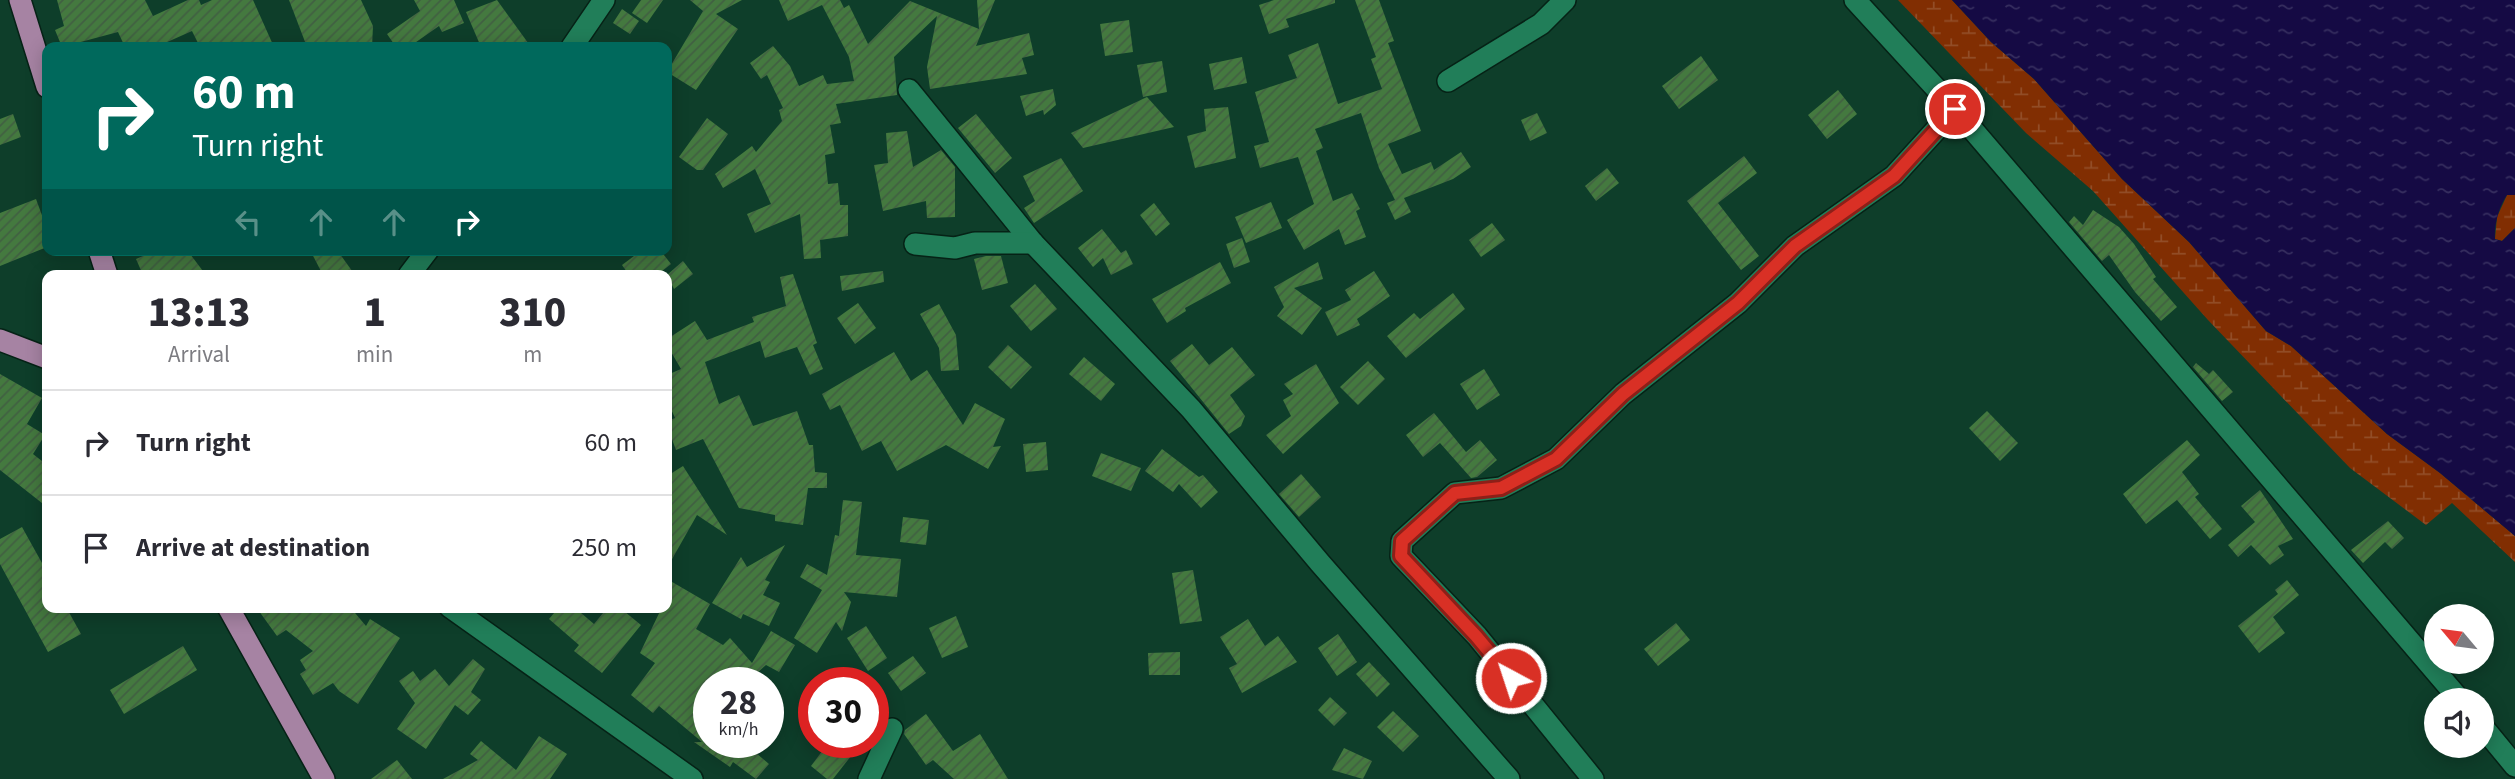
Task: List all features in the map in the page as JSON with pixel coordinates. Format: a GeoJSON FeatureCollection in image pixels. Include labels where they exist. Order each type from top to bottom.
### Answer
{"type":"FeatureCollection","features":[{"type":"Feature","properties":{"kind":"main road"},"geometry":{"type":"LineString","coordinates":[[20,0],[42,71]]}},
{"type":"Feature","properties":{"kind":"main road"},"geometry":{"type":"LineString","coordinates":[[0,340],[42,356]]}},
{"type":"Feature","properties":{"kind":"main road"},"geometry":{"type":"LineString","coordinates":[[231,613],[324,779]]}},
{"type":"Feature","properties":{"kind":"street"},"geometry":{"type":"LineString","coordinates":[[575,42],[604,0]]}},
{"type":"Feature","properties":{"kind":"street"},"geometry":{"type":"LineString","coordinates":[[1448,81],[1541,24],[1565,0]]}},
{"type":"Feature","properties":{"kind":"street"},"geometry":{"type":"LineString","coordinates":[[1855,0],[1955,109],[2450,688]]}},
{"type":"Feature","properties":{"kind":"street"},"geometry":{"type":"LineString","coordinates":[[909,90],[1033,243],[1191,409],[1320,563],[1509,779]]}},
{"type":"Feature","properties":{"kind":"street"},"geometry":{"type":"LineString","coordinates":[[1593,779],[1476,636],[1401,556],[1402,541],[1455,493],[1501,488],[1556,459],[1623,394],[1738,303],[1795,246],[1894,176],[1955,109]]}},
{"type":"Feature","properties":{"kind":"street"},"geometry":{"type":"LineString","coordinates":[[915,244],[955,248],[975,243],[1033,243]]}},
{"type":"Feature","properties":{"kind":"street"},"geometry":{"type":"LineString","coordinates":[[413,270],[423,256]]}},
{"type":"Feature","properties":{"kind":"street"},"geometry":{"type":"LineString","coordinates":[[458,613],[692,779]]}},
{"type":"Feature","properties":{"kind":"street"},"geometry":{"type":"LineString","coordinates":[[869,779],[892,729]]}},
{"type":"Feature","properties":{"kind":"street"},"geometry":{"type":"LineString","coordinates":[[2494,741],[2515,766]]}},
{"type":"Feature","properties":{"kind":"green space"},"geometry":{"type":"Polygon","coordinates":[[[1898,0],[1952,0],[1991,42],[2034,79],[2122,179],[2189,242],[2266,331],[2291,346],[2387,434],[2440,473],[2515,536],[2515,562],[2452,503],[2426,525],[2350,468],[2208,320],[2093,191],[2026,133],[1898,0]]]}},
{"type":"Feature","properties":{"kind":"green space"},"geometry":{"type":"Polygon","coordinates":[[[2515,194],[2515,228],[2502,241],[2495,239],[2497,217],[2507,195],[2515,194]]]}},
{"type":"Feature","properties":{"kind":"water"},"geometry":{"type":"Polygon","coordinates":[[[1952,0],[2515,0],[2515,195],[2507,195],[2504,200],[2498,216],[2495,239],[2502,241],[2515,228],[2515,536],[2440,473],[2387,434],[2291,346],[2266,331],[2189,242],[2122,179],[2034,79],[1991,42],[1952,0]]]}},
{"type":"Feature","properties":{"kind":"building"},"geometry":{"type":"Polygon","coordinates":[[[57,0],[145,0],[153,16],[188,0],[199,0],[201,5],[212,0],[253,0],[272,42],[198,42],[192,31],[167,42],[123,42],[118,32],[81,42],[60,42],[55,30],[64,26],[57,0]]]}},
{"type":"Feature","properties":{"kind":"building"},"geometry":{"type":"Polygon","coordinates":[[[289,0],[361,0],[373,26],[372,42],[305,42],[289,0]]]}},
{"type":"Feature","properties":{"kind":"building"},"geometry":{"type":"Polygon","coordinates":[[[414,0],[454,0],[464,23],[442,32],[439,26],[416,42],[393,42],[387,34],[420,11],[414,0]]]}},
{"type":"Feature","properties":{"kind":"building"},"geometry":{"type":"Polygon","coordinates":[[[497,0],[527,42],[479,42],[466,12],[497,0]]]}},
{"type":"Feature","properties":{"kind":"building"},"geometry":{"type":"Polygon","coordinates":[[[641,0],[663,0],[647,23],[632,13],[641,0]]]}},
{"type":"Feature","properties":{"kind":"building"},"geometry":{"type":"Polygon","coordinates":[[[690,0],[742,0],[716,14],[738,29],[696,90],[672,75],[672,64],[703,11],[690,0]]]}},
{"type":"Feature","properties":{"kind":"building"},"geometry":{"type":"Polygon","coordinates":[[[779,0],[840,0],[844,8],[849,5],[868,44],[910,1],[979,29],[977,0],[995,0],[976,46],[1029,33],[1034,55],[1022,58],[1027,74],[930,89],[927,67],[937,16],[894,57],[897,95],[836,104],[841,123],[830,125],[835,153],[825,155],[828,184],[838,183],[840,205],[848,205],[848,236],[820,240],[821,258],[804,259],[800,214],[755,233],[747,214],[771,204],[755,169],[723,188],[715,174],[752,146],[756,152],[782,121],[779,110],[783,108],[767,75],[761,79],[750,63],[773,46],[790,66],[799,86],[823,75],[827,84],[854,81],[849,57],[822,5],[788,21],[779,0]]]}},
{"type":"Feature","properties":{"kind":"building"},"geometry":{"type":"Polygon","coordinates":[[[1274,0],[1335,0],[1335,3],[1286,19],[1289,27],[1269,34],[1259,5],[1274,0]]]}},
{"type":"Feature","properties":{"kind":"building"},"geometry":{"type":"Polygon","coordinates":[[[1355,0],[1379,0],[1394,41],[1388,43],[1421,131],[1388,144],[1402,174],[1431,162],[1434,170],[1461,152],[1471,167],[1453,179],[1404,198],[1411,212],[1395,220],[1387,203],[1395,200],[1379,168],[1361,113],[1315,129],[1323,148],[1316,151],[1333,201],[1352,193],[1360,209],[1356,211],[1366,237],[1345,245],[1339,229],[1304,250],[1287,220],[1314,204],[1298,157],[1260,168],[1254,146],[1269,142],[1255,92],[1297,78],[1288,55],[1318,43],[1338,104],[1382,89],[1371,59],[1376,57],[1355,0]]]}},
{"type":"Feature","properties":{"kind":"building"},"geometry":{"type":"Polygon","coordinates":[[[622,9],[639,21],[630,34],[613,23],[622,9]]]}},
{"type":"Feature","properties":{"kind":"building"},"geometry":{"type":"Polygon","coordinates":[[[1129,20],[1133,52],[1105,56],[1100,24],[1129,20]]]}},
{"type":"Feature","properties":{"kind":"building"},"geometry":{"type":"Polygon","coordinates":[[[1701,56],[1718,80],[1679,109],[1662,86],[1701,56]]]}},
{"type":"Feature","properties":{"kind":"building"},"geometry":{"type":"Polygon","coordinates":[[[1242,57],[1247,83],[1214,90],[1209,64],[1242,57]]]}},
{"type":"Feature","properties":{"kind":"building"},"geometry":{"type":"Polygon","coordinates":[[[1162,61],[1167,92],[1143,97],[1137,65],[1162,61]]]}},
{"type":"Feature","properties":{"kind":"building"},"geometry":{"type":"Polygon","coordinates":[[[1053,89],[1056,105],[1044,115],[1043,110],[1026,116],[1020,96],[1053,89]]]}},
{"type":"Feature","properties":{"kind":"building"},"geometry":{"type":"Polygon","coordinates":[[[1838,90],[1857,114],[1827,139],[1808,115],[1838,90]]]}},
{"type":"Feature","properties":{"kind":"building"},"geometry":{"type":"Polygon","coordinates":[[[1147,97],[1174,127],[1083,148],[1071,133],[1147,97]]]}},
{"type":"Feature","properties":{"kind":"building"},"geometry":{"type":"Polygon","coordinates":[[[1228,107],[1236,158],[1195,168],[1187,136],[1206,131],[1204,109],[1228,107]]]}},
{"type":"Feature","properties":{"kind":"building"},"geometry":{"type":"Polygon","coordinates":[[[1537,113],[1547,133],[1530,141],[1521,120],[1537,113]]]}},
{"type":"Feature","properties":{"kind":"building"},"geometry":{"type":"Polygon","coordinates":[[[13,114],[21,137],[0,145],[0,119],[13,114]]]}},
{"type":"Feature","properties":{"kind":"building"},"geometry":{"type":"Polygon","coordinates":[[[976,114],[1012,158],[995,173],[958,128],[976,114]]]}},
{"type":"Feature","properties":{"kind":"building"},"geometry":{"type":"Polygon","coordinates":[[[707,118],[728,134],[703,170],[697,170],[679,157],[707,118]]]}},
{"type":"Feature","properties":{"kind":"building"},"geometry":{"type":"Polygon","coordinates":[[[907,131],[913,167],[941,150],[955,167],[955,217],[927,218],[926,201],[883,211],[874,165],[888,163],[886,133],[907,131]]]}},
{"type":"Feature","properties":{"kind":"building"},"geometry":{"type":"Polygon","coordinates":[[[1744,156],[1757,173],[1718,203],[1759,256],[1741,270],[1687,201],[1744,156]]]}},
{"type":"Feature","properties":{"kind":"building"},"geometry":{"type":"Polygon","coordinates":[[[1061,158],[1083,191],[1034,223],[1024,208],[1035,201],[1023,176],[1061,158]]]}},
{"type":"Feature","properties":{"kind":"building"},"geometry":{"type":"Polygon","coordinates":[[[1607,168],[1619,183],[1596,201],[1585,186],[1607,168]]]}},
{"type":"Feature","properties":{"kind":"building"},"geometry":{"type":"Polygon","coordinates":[[[36,199],[42,215],[42,249],[0,266],[0,213],[36,199]]]}},
{"type":"Feature","properties":{"kind":"building"},"geometry":{"type":"Polygon","coordinates":[[[1271,202],[1282,228],[1246,243],[1235,217],[1271,202]]]}},
{"type":"Feature","properties":{"kind":"building"},"geometry":{"type":"Polygon","coordinates":[[[1154,203],[1170,224],[1156,236],[1140,215],[1154,203]]]}},
{"type":"Feature","properties":{"kind":"building"},"geometry":{"type":"Polygon","coordinates":[[[2093,210],[2119,227],[2134,244],[2156,277],[2153,279],[2177,307],[2161,321],[2135,292],[2109,255],[2102,261],[2069,222],[2074,216],[2083,225],[2093,210]]]}},
{"type":"Feature","properties":{"kind":"building"},"geometry":{"type":"Polygon","coordinates":[[[1492,223],[1505,240],[1481,257],[1469,240],[1492,223]]]}},
{"type":"Feature","properties":{"kind":"building"},"geometry":{"type":"Polygon","coordinates":[[[1102,229],[1121,253],[1126,250],[1133,264],[1111,275],[1103,258],[1093,267],[1078,248],[1102,229]]]}},
{"type":"Feature","properties":{"kind":"building"},"geometry":{"type":"Polygon","coordinates":[[[1242,238],[1250,262],[1234,268],[1226,244],[1242,238]]]}},
{"type":"Feature","properties":{"kind":"building"},"geometry":{"type":"Polygon","coordinates":[[[143,256],[192,256],[202,270],[141,270],[136,259],[143,256]]]}},
{"type":"Feature","properties":{"kind":"building"},"geometry":{"type":"Polygon","coordinates":[[[313,256],[341,256],[351,270],[320,270],[313,256]]]}},
{"type":"Feature","properties":{"kind":"building"},"geometry":{"type":"Polygon","coordinates":[[[634,256],[665,256],[671,264],[663,270],[626,270],[622,265],[634,256]]]}},
{"type":"Feature","properties":{"kind":"building"},"geometry":{"type":"Polygon","coordinates":[[[1001,256],[1008,283],[982,290],[974,259],[1001,256]]]}},
{"type":"Feature","properties":{"kind":"building"},"geometry":{"type":"Polygon","coordinates":[[[683,261],[693,274],[674,289],[672,271],[683,261]]]}},
{"type":"Feature","properties":{"kind":"building"},"geometry":{"type":"Polygon","coordinates":[[[1220,262],[1231,283],[1185,308],[1186,311],[1167,323],[1152,299],[1220,262]]]}},
{"type":"Feature","properties":{"kind":"building"},"geometry":{"type":"Polygon","coordinates":[[[1318,262],[1323,279],[1294,288],[1322,308],[1302,335],[1277,316],[1284,307],[1274,287],[1318,262]]]}},
{"type":"Feature","properties":{"kind":"building"},"geometry":{"type":"Polygon","coordinates":[[[883,271],[884,282],[842,291],[840,276],[883,271]]]}},
{"type":"Feature","properties":{"kind":"building"},"geometry":{"type":"Polygon","coordinates":[[[1374,271],[1390,296],[1357,319],[1360,325],[1337,336],[1325,312],[1351,300],[1345,290],[1374,271]]]}},
{"type":"Feature","properties":{"kind":"building"},"geometry":{"type":"Polygon","coordinates":[[[793,274],[817,343],[813,345],[823,369],[810,375],[797,347],[765,358],[760,341],[705,362],[719,404],[739,395],[753,426],[797,411],[809,445],[813,445],[815,472],[827,473],[827,488],[808,488],[803,525],[775,521],[775,515],[739,508],[703,439],[676,450],[672,439],[672,419],[675,418],[672,411],[672,373],[681,369],[672,354],[672,336],[695,321],[707,340],[754,322],[752,317],[786,306],[780,277],[793,274]]]}},
{"type":"Feature","properties":{"kind":"building"},"geometry":{"type":"Polygon","coordinates":[[[1035,284],[1057,309],[1031,331],[1010,306],[1035,284]]]}},
{"type":"Feature","properties":{"kind":"building"},"geometry":{"type":"Polygon","coordinates":[[[1453,293],[1465,309],[1406,358],[1387,336],[1414,313],[1420,319],[1453,293]]]}},
{"type":"Feature","properties":{"kind":"building"},"geometry":{"type":"Polygon","coordinates":[[[858,303],[876,328],[855,344],[837,318],[858,303]]]}},
{"type":"Feature","properties":{"kind":"building"},"geometry":{"type":"Polygon","coordinates":[[[939,304],[956,335],[959,370],[941,371],[939,348],[920,314],[939,304]]]}},
{"type":"Feature","properties":{"kind":"building"},"geometry":{"type":"Polygon","coordinates":[[[1192,344],[1209,365],[1232,347],[1255,375],[1230,395],[1245,416],[1241,426],[1229,434],[1170,361],[1192,344]]]}},
{"type":"Feature","properties":{"kind":"building"},"geometry":{"type":"Polygon","coordinates":[[[1008,345],[1032,367],[1011,389],[988,367],[1008,345]]]}},
{"type":"Feature","properties":{"kind":"building"},"geometry":{"type":"Polygon","coordinates":[[[894,352],[911,381],[927,370],[963,425],[975,403],[1005,419],[993,447],[1001,446],[988,469],[946,445],[897,471],[881,441],[862,451],[840,405],[830,410],[822,394],[894,352]]]}},
{"type":"Feature","properties":{"kind":"building"},"geometry":{"type":"Polygon","coordinates":[[[1084,357],[1115,384],[1101,401],[1069,374],[1084,357]]]}},
{"type":"Feature","properties":{"kind":"building"},"geometry":{"type":"Polygon","coordinates":[[[1368,361],[1385,379],[1358,405],[1340,387],[1368,361]]]}},
{"type":"Feature","properties":{"kind":"building"},"geometry":{"type":"Polygon","coordinates":[[[2196,363],[2209,374],[2213,370],[2233,392],[2222,401],[2193,367],[2196,363]]]}},
{"type":"Feature","properties":{"kind":"building"},"geometry":{"type":"Polygon","coordinates":[[[1316,364],[1339,403],[1283,454],[1266,435],[1291,416],[1283,400],[1293,394],[1284,384],[1316,364]]]}},
{"type":"Feature","properties":{"kind":"building"},"geometry":{"type":"Polygon","coordinates":[[[1484,369],[1500,395],[1477,410],[1460,384],[1484,369]]]}},
{"type":"Feature","properties":{"kind":"building"},"geometry":{"type":"Polygon","coordinates":[[[0,374],[42,398],[27,424],[42,433],[42,440],[33,454],[42,461],[42,503],[0,470],[0,374]]]}},
{"type":"Feature","properties":{"kind":"building"},"geometry":{"type":"Polygon","coordinates":[[[1987,411],[2018,443],[2000,461],[1969,428],[1987,411]]]}},
{"type":"Feature","properties":{"kind":"building"},"geometry":{"type":"Polygon","coordinates":[[[1434,413],[1466,452],[1480,440],[1497,460],[1477,477],[1471,478],[1440,443],[1423,457],[1406,435],[1434,413]]]}},
{"type":"Feature","properties":{"kind":"building"},"geometry":{"type":"Polygon","coordinates":[[[2187,440],[2200,455],[2182,472],[2199,494],[2195,497],[2222,529],[2210,539],[2177,500],[2146,524],[2123,494],[2187,440]]]}},
{"type":"Feature","properties":{"kind":"building"},"geometry":{"type":"Polygon","coordinates":[[[1046,442],[1048,470],[1026,472],[1023,444],[1046,442]]]}},
{"type":"Feature","properties":{"kind":"building"},"geometry":{"type":"Polygon","coordinates":[[[1162,449],[1199,477],[1203,475],[1218,492],[1201,508],[1179,484],[1173,492],[1145,471],[1162,449]]]}},
{"type":"Feature","properties":{"kind":"building"},"geometry":{"type":"Polygon","coordinates":[[[1101,453],[1141,468],[1131,491],[1092,476],[1101,453]]]}},
{"type":"Feature","properties":{"kind":"building"},"geometry":{"type":"Polygon","coordinates":[[[683,466],[727,535],[697,515],[672,559],[672,473],[683,466]]]}},
{"type":"Feature","properties":{"kind":"building"},"geometry":{"type":"Polygon","coordinates":[[[1301,474],[1321,497],[1299,517],[1279,494],[1301,474]]]}},
{"type":"Feature","properties":{"kind":"building"},"geometry":{"type":"Polygon","coordinates":[[[2260,490],[2293,539],[2278,546],[2284,555],[2270,565],[2251,545],[2238,557],[2228,545],[2255,522],[2241,506],[2260,490]]]}},
{"type":"Feature","properties":{"kind":"building"},"geometry":{"type":"Polygon","coordinates":[[[843,500],[862,502],[856,555],[901,559],[897,597],[844,592],[851,602],[842,631],[836,622],[817,653],[794,638],[822,590],[800,577],[807,564],[827,575],[835,535],[839,536],[843,500]]]}},
{"type":"Feature","properties":{"kind":"building"},"geometry":{"type":"Polygon","coordinates":[[[903,517],[929,520],[926,545],[900,542],[903,517]]]}},
{"type":"Feature","properties":{"kind":"building"},"geometry":{"type":"Polygon","coordinates":[[[2388,521],[2404,538],[2392,549],[2385,542],[2363,563],[2351,550],[2388,521]]]}},
{"type":"Feature","properties":{"kind":"building"},"geometry":{"type":"Polygon","coordinates":[[[22,527],[42,563],[42,613],[69,613],[81,634],[48,652],[0,564],[0,539],[22,527]]]}},
{"type":"Feature","properties":{"kind":"building"},"geometry":{"type":"Polygon","coordinates":[[[785,545],[765,580],[770,582],[763,595],[780,603],[769,626],[743,614],[741,619],[712,603],[741,557],[747,567],[785,545]]]}},
{"type":"Feature","properties":{"kind":"building"},"geometry":{"type":"Polygon","coordinates":[[[1193,570],[1202,621],[1180,624],[1172,573],[1193,570]]]}},
{"type":"Feature","properties":{"kind":"building"},"geometry":{"type":"Polygon","coordinates":[[[2287,580],[2299,595],[2273,617],[2285,633],[2259,653],[2238,626],[2278,594],[2275,590],[2287,580]]]}},
{"type":"Feature","properties":{"kind":"building"},"geometry":{"type":"Polygon","coordinates":[[[672,582],[710,604],[696,629],[723,645],[730,638],[752,663],[771,631],[795,645],[782,667],[693,667],[693,734],[659,706],[653,713],[631,695],[655,663],[640,653],[659,613],[672,613],[672,582]]]}},
{"type":"Feature","properties":{"kind":"building"},"geometry":{"type":"Polygon","coordinates":[[[260,613],[355,613],[366,626],[370,619],[400,638],[358,704],[339,691],[333,683],[313,695],[300,674],[306,670],[300,660],[313,651],[286,630],[277,636],[260,613]]]}},
{"type":"Feature","properties":{"kind":"building"},"geometry":{"type":"Polygon","coordinates":[[[554,613],[581,613],[594,624],[603,613],[626,613],[641,625],[602,673],[574,651],[579,645],[549,619],[554,613]]]}},
{"type":"Feature","properties":{"kind":"building"},"geometry":{"type":"Polygon","coordinates":[[[956,616],[968,647],[942,658],[929,628],[956,616]]]}},
{"type":"Feature","properties":{"kind":"building"},"geometry":{"type":"Polygon","coordinates":[[[1248,619],[1265,646],[1278,636],[1297,662],[1242,693],[1229,668],[1237,664],[1220,637],[1248,619]]]}},
{"type":"Feature","properties":{"kind":"building"},"geometry":{"type":"Polygon","coordinates":[[[1676,623],[1690,640],[1658,666],[1644,649],[1676,623]]]}},
{"type":"Feature","properties":{"kind":"building"},"geometry":{"type":"Polygon","coordinates":[[[866,626],[887,658],[874,667],[865,667],[847,638],[866,626]]]}},
{"type":"Feature","properties":{"kind":"building"},"geometry":{"type":"Polygon","coordinates":[[[1338,634],[1357,662],[1337,676],[1318,648],[1338,634]]]}},
{"type":"Feature","properties":{"kind":"building"},"geometry":{"type":"Polygon","coordinates":[[[183,646],[197,670],[124,714],[110,690],[183,646]]]}},
{"type":"Feature","properties":{"kind":"building"},"geometry":{"type":"Polygon","coordinates":[[[1180,652],[1180,675],[1149,675],[1148,653],[1180,652]]]}},
{"type":"Feature","properties":{"kind":"building"},"geometry":{"type":"Polygon","coordinates":[[[913,656],[926,673],[901,691],[889,672],[913,656]]]}},
{"type":"Feature","properties":{"kind":"building"},"geometry":{"type":"Polygon","coordinates":[[[473,659],[485,669],[471,692],[481,700],[468,715],[455,705],[426,749],[397,729],[415,703],[399,681],[413,671],[420,681],[435,669],[449,686],[473,659]]]}},
{"type":"Feature","properties":{"kind":"building"},"geometry":{"type":"Polygon","coordinates":[[[1369,662],[1390,684],[1377,697],[1356,674],[1369,662]]]}},
{"type":"Feature","properties":{"kind":"building"},"geometry":{"type":"Polygon","coordinates":[[[1330,697],[1347,713],[1334,726],[1318,710],[1330,697]]]}},
{"type":"Feature","properties":{"kind":"building"},"geometry":{"type":"Polygon","coordinates":[[[1393,711],[1419,736],[1403,752],[1377,727],[1393,711]]]}},
{"type":"Feature","properties":{"kind":"building"},"geometry":{"type":"Polygon","coordinates":[[[926,714],[953,751],[980,734],[1008,779],[954,779],[933,760],[926,765],[904,734],[905,730],[926,714]]]}},
{"type":"Feature","properties":{"kind":"building"},"geometry":{"type":"Polygon","coordinates":[[[539,736],[567,754],[550,779],[443,779],[478,760],[470,754],[481,741],[516,770],[539,736]]]}},
{"type":"Feature","properties":{"kind":"building"},"geometry":{"type":"Polygon","coordinates":[[[1344,748],[1372,761],[1363,779],[1332,770],[1344,748]]]}},
{"type":"Feature","properties":{"kind":"building"},"geometry":{"type":"Polygon","coordinates":[[[717,758],[762,758],[769,764],[756,779],[733,762],[730,767],[717,758]]]}},
{"type":"Feature","properties":{"kind":"building"},"geometry":{"type":"Polygon","coordinates":[[[817,758],[849,758],[833,779],[827,779],[811,766],[817,758]]]}},
{"type":"Feature","properties":{"kind":"building"},"geometry":{"type":"Polygon","coordinates":[[[397,760],[412,779],[371,779],[397,760]]]}},
{"type":"Feature","properties":{"kind":"route"},"geometry":{"type":"LineString","coordinates":[[1511,678],[1476,636],[1401,556],[1402,541],[1412,528],[1455,493],[1501,488],[1556,459],[1623,394],[1738,303],[1795,246],[1894,176],[1955,109]]}}]}
